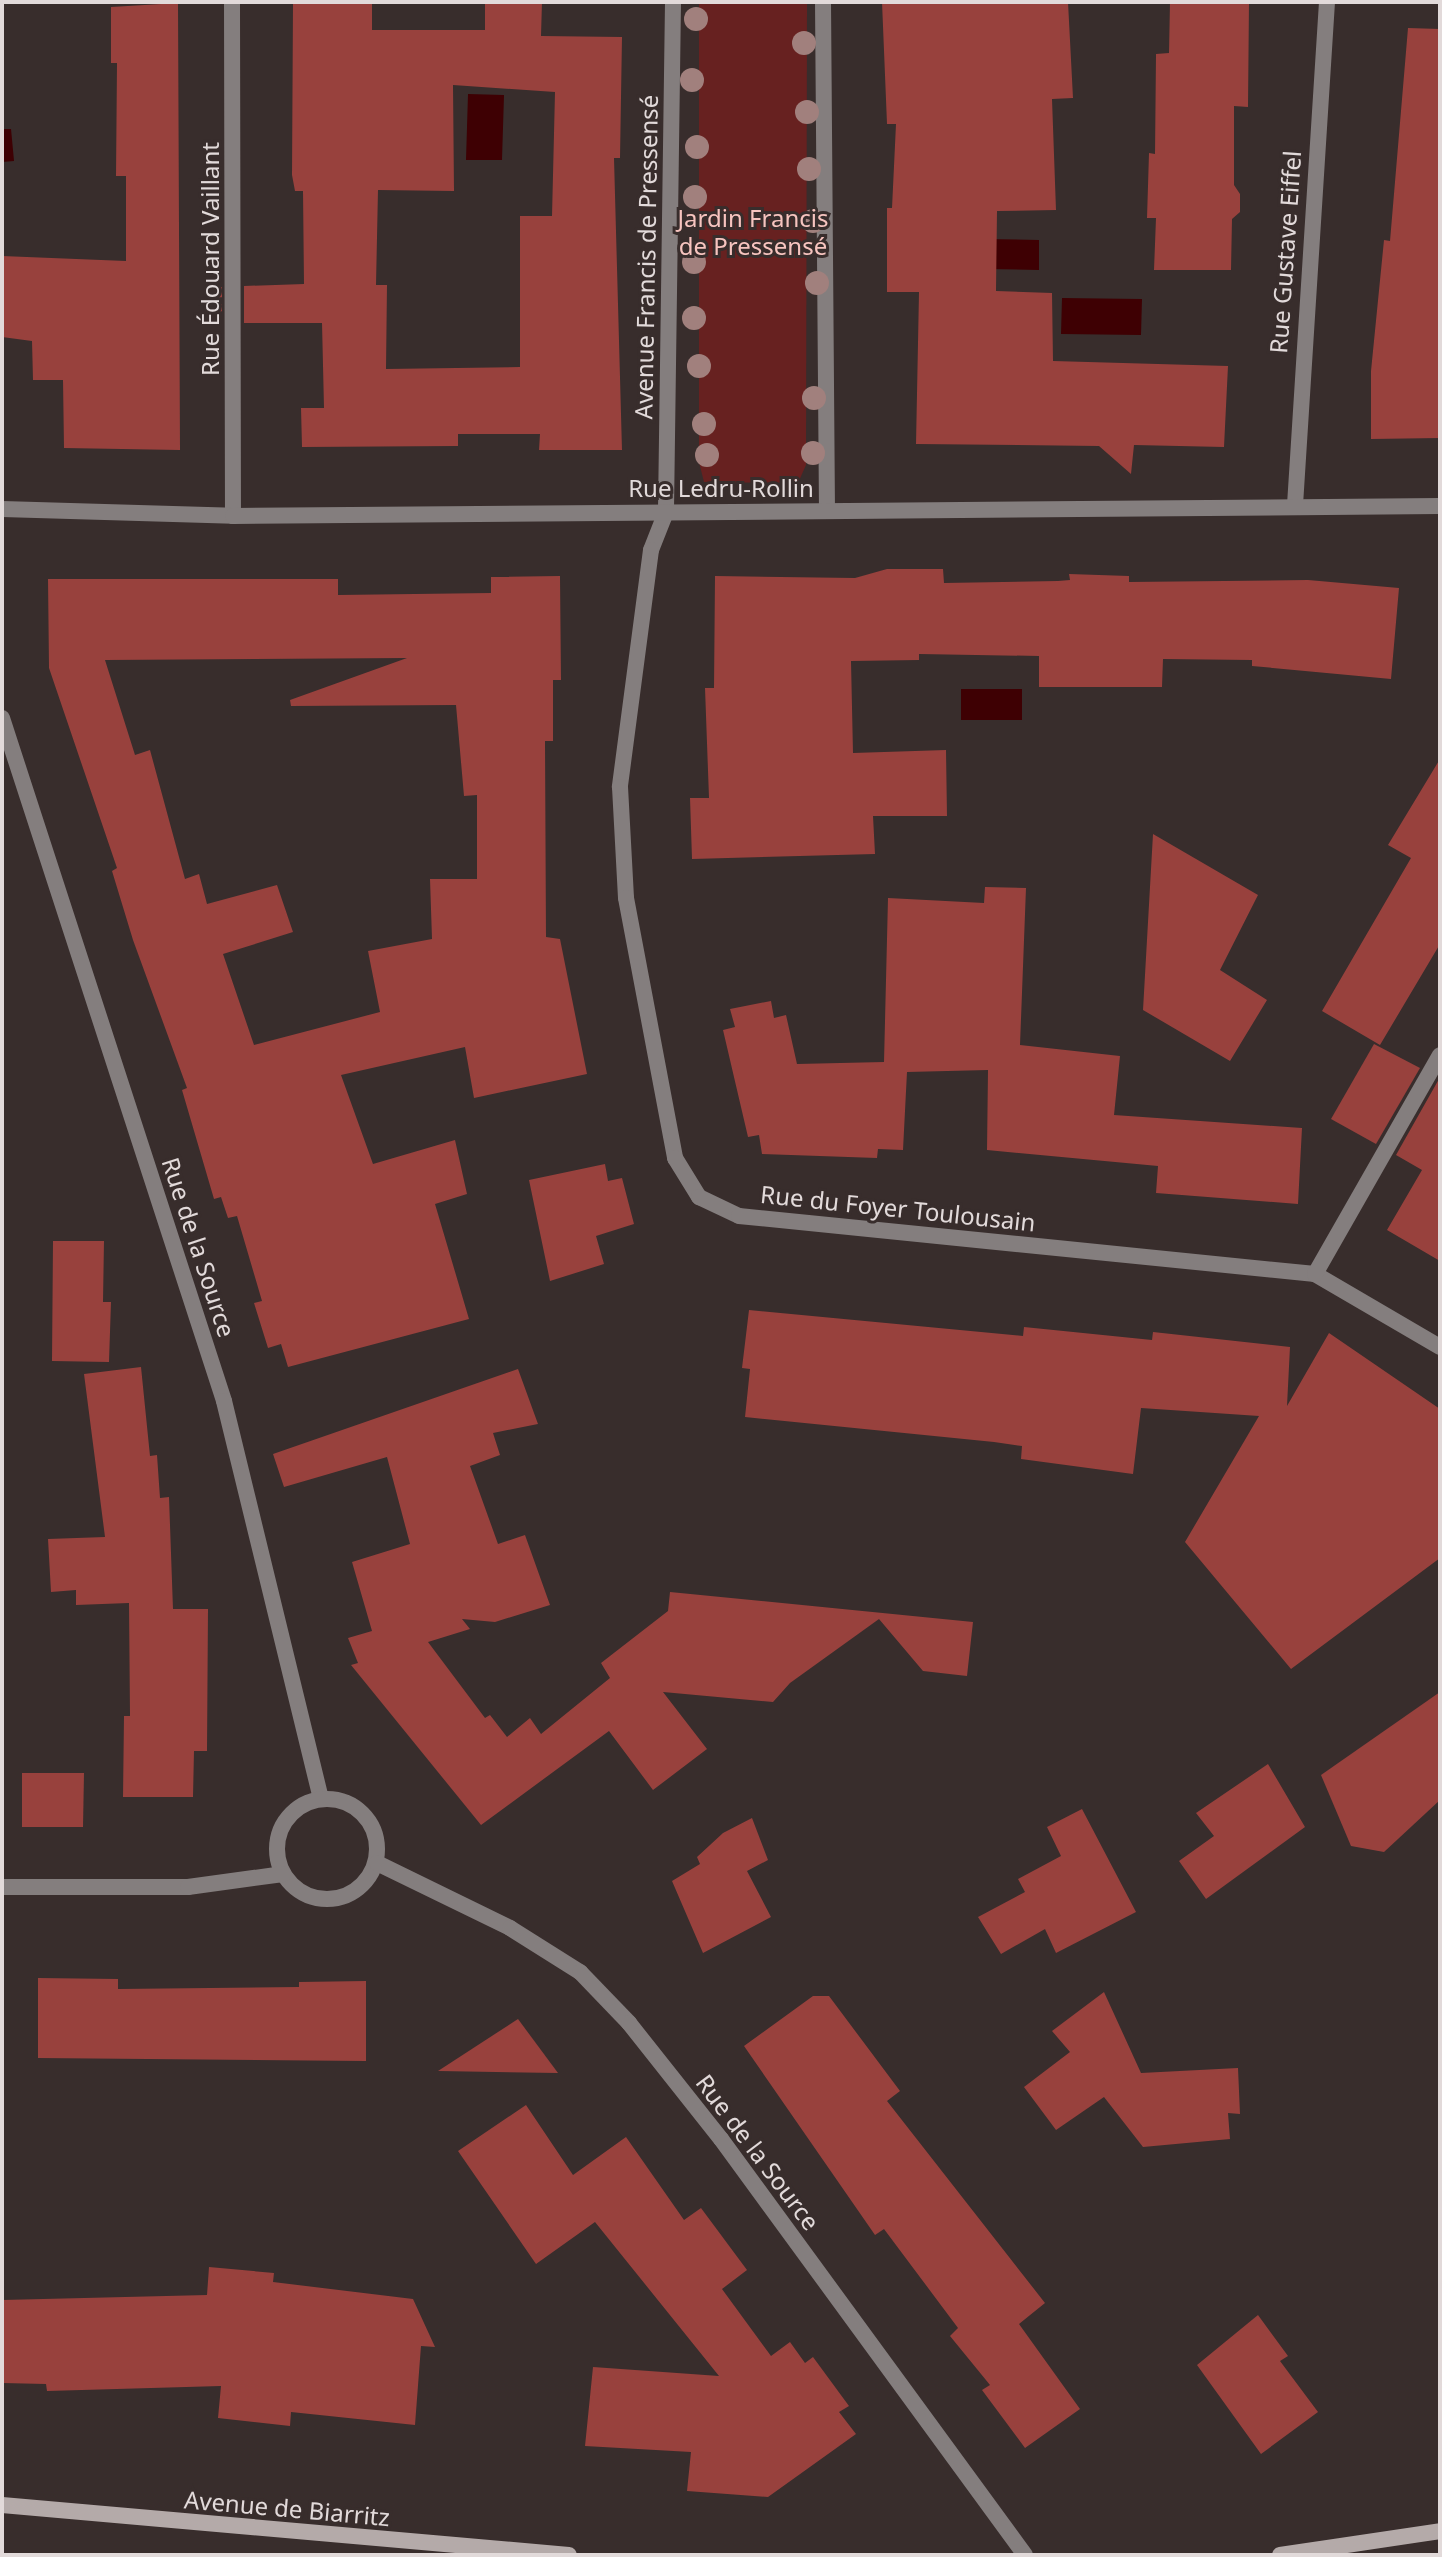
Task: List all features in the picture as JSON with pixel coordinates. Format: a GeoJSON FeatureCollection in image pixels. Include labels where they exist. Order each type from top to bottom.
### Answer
{"type":"FeatureCollection","features":[{"type":"Feature","properties":{"kind":"street","name":"Rue Édouard Vaillant"},"geometry":{"type":"LineString","coordinates":[[232,2],[233,516]]}},
{"type":"Feature","properties":{"kind":"street","name":"Avenue Francis de Pressensé"},"geometry":{"type":"LineString","coordinates":[[666,512],[673,2]]}},
{"type":"Feature","properties":{"kind":"street"},"geometry":{"type":"LineString","coordinates":[[823,2],[827,511]]}},
{"type":"Feature","properties":{"kind":"street","name":"Rue Gustave Eiffel"},"geometry":{"type":"LineString","coordinates":[[1295,505],[1327,2]]}},
{"type":"Feature","properties":{"kind":"street","name":"Rue Ledru-Rollin"},"geometry":{"type":"LineString","coordinates":[[2,509],[233,516],[1440,506]]}},
{"type":"Feature","properties":{"kind":"street","name":"Rue du Foyer Toulousain"},"geometry":{"type":"LineString","coordinates":[[666,512],[651,550],[620,787],[626,898],[675,1158],[699,1197],[739,1216],[1315,1274],[1440,1347]]}},
{"type":"Feature","properties":{"kind":"street","name":"Rue de la Source"},"geometry":{"type":"LineString","coordinates":[[2,718],[224,1401],[321,1798]]}},
{"type":"Feature","properties":{"kind":"street"},"geometry":{"type":"LineString","coordinates":[[1315,1274],[1440,1055]]}},
{"type":"Feature","properties":{"kind":"street"},"geometry":{"type":"LineString","coordinates":[[321,1798],[358,1808],[374,1829],[377,1863],[365,1883],[335,1900],[306,1896],[283,1874],[277,1839],[283,1823],[305,1804],[321,1798]]}},
{"type":"Feature","properties":{"kind":"street","name":"Rue de la Source"},"geometry":{"type":"LineString","coordinates":[[377,1863],[510,1928],[580,1972],[629,2023],[721,2139],[1025,2555]]}},
{"type":"Feature","properties":{"kind":"street"},"geometry":{"type":"LineString","coordinates":[[2,1887],[188,1887],[283,1874]]}},
{"type":"Feature","properties":{"kind":"street","name":"Avenue de Biarritz"},"geometry":{"type":"LineString","coordinates":[[2,2505],[569,2555]]}},
{"type":"Feature","properties":{"kind":"street"},"geometry":{"type":"LineString","coordinates":[[1280,2555],[1440,2531]]}},
{"type":"Feature","properties":{"kind":"green space","name":"Jardin Francis de Pressensé"},"geometry":{"type":"Polygon","coordinates":[[[699,2],[807,2],[806,465],[798,483],[704,482],[699,462],[699,2]]]}},
{"type":"Feature","properties":{"kind":"shaded area"},"geometry":{"type":"Polygon","coordinates":[[[468,94],[504,95],[502,160],[466,160],[468,94]]]}},
{"type":"Feature","properties":{"kind":"shaded area"},"geometry":{"type":"Polygon","coordinates":[[[2,129],[11,129],[14,161],[2,162],[2,129]]]}},
{"type":"Feature","properties":{"kind":"shaded area"},"geometry":{"type":"Polygon","coordinates":[[[984,239],[1039,240],[1039,270],[984,269],[984,239]]]}},
{"type":"Feature","properties":{"kind":"shaded area"},"geometry":{"type":"Polygon","coordinates":[[[1062,298],[1142,299],[1141,335],[1061,334],[1062,298]]]}},
{"type":"Feature","properties":{"kind":"shaded area"},"geometry":{"type":"Polygon","coordinates":[[[961,689],[1022,689],[1022,720],[961,720],[961,689]]]}},
{"type":"Feature","properties":{"kind":"building"},"geometry":{"type":"Polygon","coordinates":[[[293,2],[372,2],[372,30],[485,30],[485,2],[542,2],[541,36],[622,37],[620,158],[614,158],[622,450],[539,450],[540,434],[458,434],[458,446],[302,447],[301,408],[324,408],[322,323],[244,323],[244,286],[304,284],[303,191],[295,191],[292,175],[293,2]],[[453,85],[454,191],[378,190],[376,285],[387,285],[386,369],[520,367],[520,216],[552,216],[555,92],[453,85]]]}},
{"type":"Feature","properties":{"kind":"building"},"geometry":{"type":"Polygon","coordinates":[[[882,2],[1068,2],[1073,98],[1052,99],[1056,210],[997,211],[996,291],[1052,293],[1053,361],[1228,366],[1224,447],[1134,445],[1131,474],[1099,446],[916,444],[919,292],[887,292],[887,208],[892,208],[896,124],[887,124],[882,2]]]}},
{"type":"Feature","properties":{"kind":"building"},"geometry":{"type":"Polygon","coordinates":[[[1170,2],[1249,2],[1248,107],[1234,106],[1234,185],[1240,194],[1240,212],[1232,219],[1231,270],[1154,270],[1156,218],[1147,218],[1149,153],[1155,154],[1156,54],[1169,53],[1170,2]]]}},
{"type":"Feature","properties":{"kind":"building"},"geometry":{"type":"Polygon","coordinates":[[[178,3],[180,450],[64,448],[63,380],[33,380],[32,341],[2,337],[2,256],[126,261],[126,176],[116,176],[117,63],[111,63],[111,7],[178,3]]]}},
{"type":"Feature","properties":{"kind":"building"},"geometry":{"type":"Polygon","coordinates":[[[1408,28],[1440,29],[1440,438],[1371,439],[1371,371],[1384,240],[1390,241],[1408,28]]]}},
{"type":"Feature","properties":{"kind":"building"},"geometry":{"type":"Polygon","coordinates":[[[218,287],[222,287],[222,323],[218,323],[218,287]]]}},
{"type":"Feature","properties":{"kind":"building"},"geometry":{"type":"Polygon","coordinates":[[[887,569],[943,569],[944,583],[1058,581],[1070,580],[1069,574],[1129,576],[1129,582],[1308,580],[1399,588],[1391,679],[1252,666],[1252,660],[1163,659],[1162,687],[1039,687],[1039,656],[919,654],[919,660],[851,661],[853,753],[946,750],[947,816],[873,816],[875,854],[692,859],[690,798],[709,798],[705,688],[714,688],[715,576],[855,578],[887,569]]]}},
{"type":"Feature","properties":{"kind":"building"},"geometry":{"type":"Polygon","coordinates":[[[560,576],[561,680],[553,680],[553,741],[545,741],[546,937],[560,939],[587,1074],[474,1098],[465,1047],[341,1075],[373,1164],[455,1140],[467,1194],[435,1204],[469,1319],[288,1367],[281,1344],[268,1348],[254,1303],[262,1301],[237,1216],[228,1218],[221,1197],[214,1199],[182,1090],[187,1088],[133,940],[112,871],[117,868],[49,668],[48,579],[338,579],[338,595],[491,593],[491,577],[560,576]],[[407,658],[105,660],[135,755],[150,750],[185,879],[199,874],[207,904],[277,885],[293,932],[223,954],[254,1045],[380,1012],[368,951],[432,939],[430,879],[477,879],[477,795],[464,796],[456,705],[291,706],[290,700],[407,658]]]}},
{"type":"Feature","properties":{"kind":"building"},"geometry":{"type":"Polygon","coordinates":[[[1440,759],[1440,944],[1380,1045],[1322,1011],[1411,858],[1388,845],[1440,759]]]}},
{"type":"Feature","properties":{"kind":"building"},"geometry":{"type":"Polygon","coordinates":[[[1153,834],[1258,895],[1220,970],[1267,1000],[1230,1061],[1143,1010],[1153,834]]]}},
{"type":"Feature","properties":{"kind":"building"},"geometry":{"type":"Polygon","coordinates":[[[985,887],[1026,888],[1020,1045],[1120,1056],[1114,1115],[1302,1128],[1298,1204],[1156,1193],[1158,1166],[987,1150],[988,1070],[907,1072],[903,1150],[878,1149],[877,1158],[762,1154],[759,1135],[748,1137],[723,1030],[735,1027],[730,1009],[771,1001],[774,1018],[786,1015],[797,1064],[884,1062],[888,898],[984,903],[985,887]]]}},
{"type":"Feature","properties":{"kind":"building"},"geometry":{"type":"Polygon","coordinates":[[[1374,1044],[1420,1068],[1376,1144],[1331,1119],[1374,1044]]]}},
{"type":"Feature","properties":{"kind":"building"},"geometry":{"type":"Polygon","coordinates":[[[1439,1079],[1440,1261],[1387,1230],[1422,1170],[1396,1155],[1439,1079]]]}},
{"type":"Feature","properties":{"kind":"building"},"geometry":{"type":"Polygon","coordinates":[[[605,1164],[608,1181],[622,1178],[634,1224],[596,1236],[604,1264],[550,1281],[529,1180],[605,1164]]]}},
{"type":"Feature","properties":{"kind":"building"},"geometry":{"type":"Polygon","coordinates":[[[53,1241],[104,1241],[103,1302],[111,1302],[109,1362],[52,1361],[53,1241]]]}},
{"type":"Feature","properties":{"kind":"building"},"geometry":{"type":"Polygon","coordinates":[[[749,1310],[1023,1336],[1024,1327],[1152,1340],[1153,1332],[1290,1347],[1287,1406],[1329,1333],[1440,1409],[1440,1558],[1291,1669],[1185,1542],[1259,1416],[1141,1408],[1133,1474],[1021,1459],[1022,1446],[745,1417],[750,1369],[742,1368],[749,1310]]]}},
{"type":"Feature","properties":{"kind":"building"},"geometry":{"type":"Polygon","coordinates":[[[141,1367],[150,1456],[157,1455],[160,1498],[169,1497],[173,1609],[208,1609],[207,1751],[194,1751],[193,1797],[123,1797],[124,1716],[130,1716],[129,1603],[76,1605],[76,1590],[51,1592],[48,1539],[105,1537],[84,1374],[141,1367]]]}},
{"type":"Feature","properties":{"kind":"building"},"geometry":{"type":"Polygon","coordinates":[[[518,1369],[538,1424],[493,1433],[500,1455],[470,1466],[498,1544],[525,1535],[550,1605],[495,1622],[462,1619],[470,1629],[428,1642],[485,1718],[490,1715],[507,1737],[530,1718],[541,1734],[610,1678],[601,1663],[668,1611],[670,1592],[973,1622],[967,1676],[923,1671],[879,1619],[790,1683],[773,1702],[663,1692],[707,1749],[653,1790],[609,1731],[481,1825],[351,1665],[358,1663],[348,1638],[372,1631],[352,1562],[410,1544],[387,1457],[284,1487],[273,1454],[518,1369]]]}},
{"type":"Feature","properties":{"kind":"building"},"geometry":{"type":"Polygon","coordinates":[[[1440,1692],[1440,1800],[1384,1852],[1351,1846],[1321,1775],[1440,1692]]]}},
{"type":"Feature","properties":{"kind":"building"},"geometry":{"type":"Polygon","coordinates":[[[1268,1764],[1305,1827],[1206,1899],[1179,1861],[1214,1836],[1196,1813],[1268,1764]]]}},
{"type":"Feature","properties":{"kind":"building"},"geometry":{"type":"Polygon","coordinates":[[[22,1773],[84,1773],[83,1827],[22,1827],[22,1773]]]}},
{"type":"Feature","properties":{"kind":"building"},"geometry":{"type":"Polygon","coordinates":[[[1082,1809],[1136,1912],[1056,1953],[1045,1929],[1001,1954],[978,1917],[1025,1892],[1018,1879],[1061,1856],[1047,1827],[1082,1809]]]}},
{"type":"Feature","properties":{"kind":"building"},"geometry":{"type":"Polygon","coordinates":[[[752,1818],[768,1860],[747,1871],[771,1917],[703,1953],[672,1881],[700,1864],[697,1857],[723,1833],[752,1818]]]}},
{"type":"Feature","properties":{"kind":"building"},"geometry":{"type":"Polygon","coordinates":[[[38,1978],[118,1979],[118,1989],[299,1987],[299,1982],[366,1981],[366,2061],[38,2058],[38,1978]]]}},
{"type":"Feature","properties":{"kind":"building"},"geometry":{"type":"Polygon","coordinates":[[[1104,1992],[1141,2073],[1238,2068],[1240,2114],[1228,2113],[1230,2139],[1143,2147],[1104,2097],[1056,2130],[1024,2087],[1070,2052],[1052,2031],[1104,1992]]]}},
{"type":"Feature","properties":{"kind":"building"},"geometry":{"type":"Polygon","coordinates":[[[813,1996],[829,1996],[900,2091],[887,2101],[1045,2303],[1019,2324],[1080,2409],[1025,2448],[982,2390],[990,2385],[950,2336],[958,2328],[884,2229],[875,2235],[744,2046],[813,1996]]]}},
{"type":"Feature","properties":{"kind":"building"},"geometry":{"type":"Polygon","coordinates":[[[518,2019],[558,2073],[438,2071],[518,2019]]]}},
{"type":"Feature","properties":{"kind":"building"},"geometry":{"type":"Polygon","coordinates":[[[526,2105],[573,2175],[626,2137],[684,2220],[701,2208],[747,2270],[722,2289],[771,2356],[790,2342],[805,2363],[813,2357],[849,2406],[839,2412],[856,2434],[768,2497],[687,2491],[691,2452],[585,2446],[593,2367],[719,2376],[595,2222],[536,2264],[458,2151],[526,2105]]]}},
{"type":"Feature","properties":{"kind":"building"},"geometry":{"type":"Polygon","coordinates":[[[209,2267],[274,2273],[273,2282],[413,2299],[435,2347],[421,2346],[415,2425],[291,2412],[290,2426],[218,2418],[221,2386],[47,2391],[46,2384],[2,2383],[2,2300],[207,2295],[209,2267]]]}},
{"type":"Feature","properties":{"kind":"building"},"geometry":{"type":"Polygon","coordinates":[[[1258,2315],[1288,2356],[1280,2361],[1318,2412],[1261,2454],[1197,2365],[1258,2315]]]}}]}
